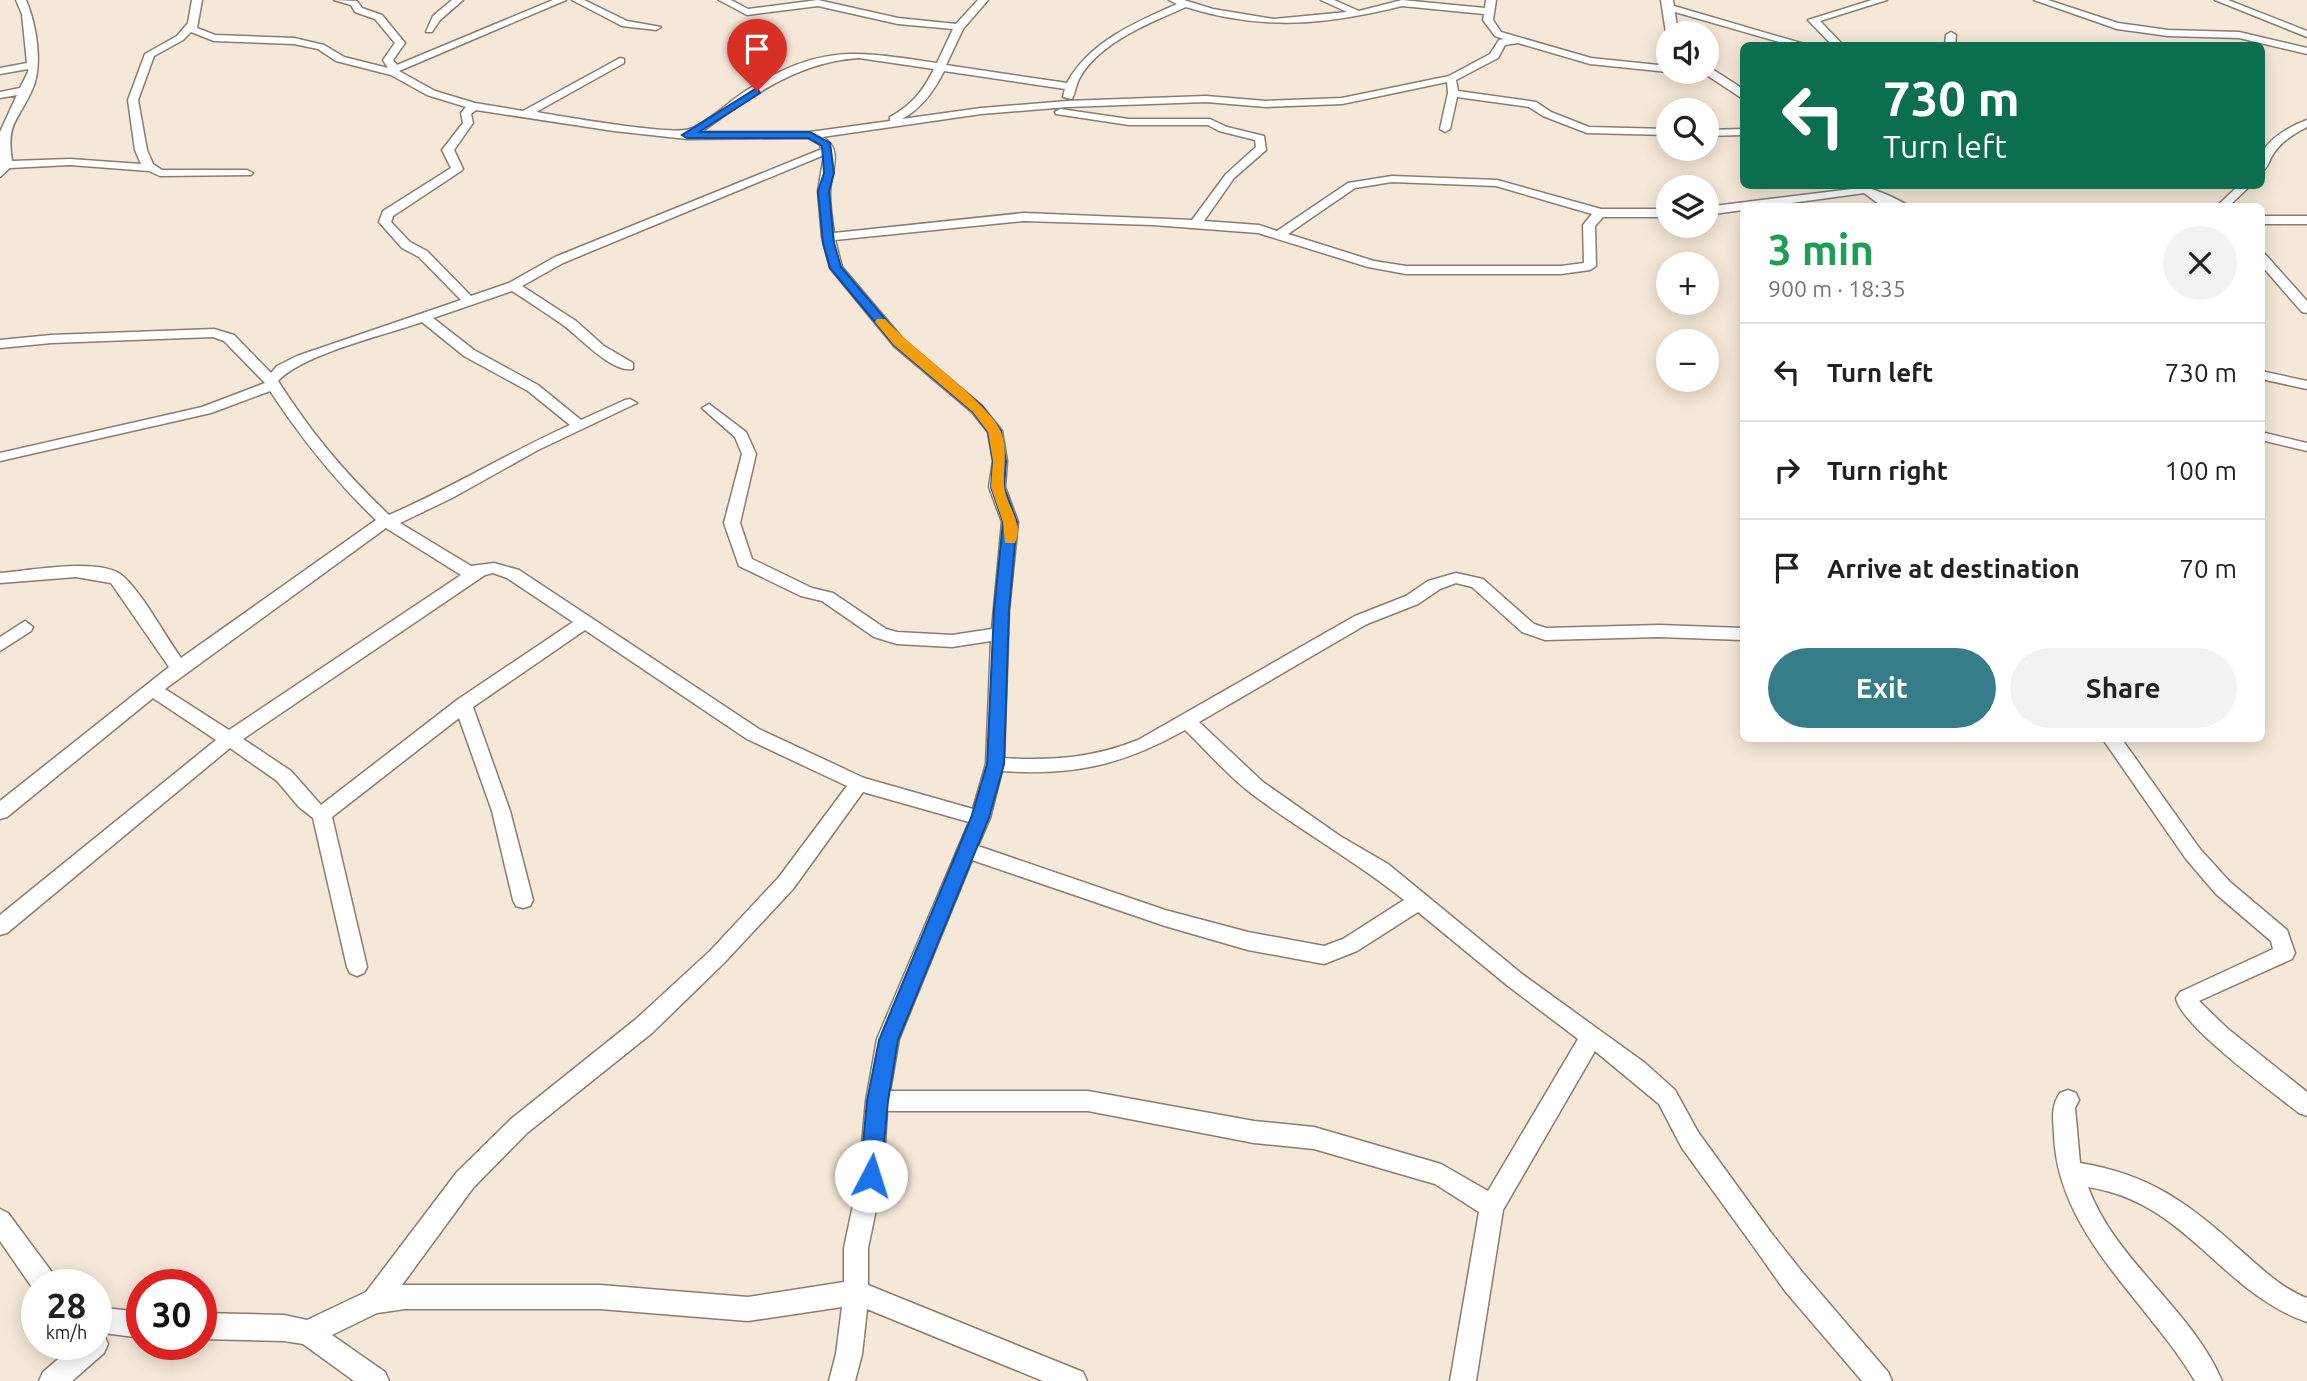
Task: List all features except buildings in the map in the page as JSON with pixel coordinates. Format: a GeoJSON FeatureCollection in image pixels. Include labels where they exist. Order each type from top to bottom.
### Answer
{"type":"FeatureCollection","features":[{"type":"Feature","properties":{"kind":"street"},"geometry":{"type":"LineString","coordinates":[[22,0],[27,14],[30,53],[34,65],[27,90],[2,135],[4,170],[70,162],[151,168],[160,173],[181,175],[247,173]]}},
{"type":"Feature","properties":{"kind":"street"},"geometry":{"type":"LineString","coordinates":[[151,168],[141,150],[137,128],[139,122],[133,100],[150,54],[180,38],[192,25],[197,0]]}},
{"type":"Feature","properties":{"kind":"street"},"geometry":{"type":"LineString","coordinates":[[339,0],[354,3],[358,10],[378,16],[400,43],[388,60],[392,70]]}},
{"type":"Feature","properties":{"kind":"street"},"geometry":{"type":"LineString","coordinates":[[429,30],[436,18],[458,0]]}},
{"type":"Feature","properties":{"kind":"street"},"geometry":{"type":"LineString","coordinates":[[392,70],[561,0]]}},
{"type":"Feature","properties":{"kind":"street"},"geometry":{"type":"LineString","coordinates":[[577,0],[625,24],[656,27]]}},
{"type":"Feature","properties":{"kind":"street"},"geometry":{"type":"LineString","coordinates":[[724,0],[747,12],[818,4],[898,21],[957,27]]}},
{"type":"Feature","properties":{"kind":"street"},"geometry":{"type":"LineString","coordinates":[[0,457],[206,410],[272,383],[282,369],[302,359],[513,286],[559,260],[914,109],[934,83],[957,27],[983,0]]}},
{"type":"Feature","properties":{"kind":"street"},"geometry":{"type":"LineString","coordinates":[[1326,0],[1359,14]]}},
{"type":"Feature","properties":{"kind":"street"},"geometry":{"type":"LineString","coordinates":[[1835,42],[1813,20],[1882,0]]}},
{"type":"Feature","properties":{"kind":"street"},"geometry":{"type":"LineString","coordinates":[[2039,0],[2117,26],[2168,33],[2239,35],[2307,51]]}},
{"type":"Feature","properties":{"kind":"street"},"geometry":{"type":"LineString","coordinates":[[2220,0],[2307,34]]}},
{"type":"Feature","properties":{"kind":"street"},"geometry":{"type":"LineString","coordinates":[[1067,104],[1069,86],[1085,64],[1115,40],[1179,2],[1274,22],[1359,14],[1402,3],[1489,5],[1494,30],[1520,40],[1608,65],[1656,68]]}},
{"type":"Feature","properties":{"kind":"street"},"geometry":{"type":"LineString","coordinates":[[1669,4],[1793,42]]}},
{"type":"Feature","properties":{"kind":"street"},"geometry":{"type":"LineString","coordinates":[[192,25],[196,33],[211,38],[302,43],[324,48],[340,59],[392,70],[431,93],[474,106],[687,135],[810,135],[981,111],[1067,104],[1206,99],[1266,104],[1332,102],[1452,78],[1494,56],[1502,42],[1520,40]]}},
{"type":"Feature","properties":{"kind":"street"},"geometry":{"type":"LineString","coordinates":[[687,135],[780,76],[813,60],[841,54],[1069,86]]}},
{"type":"Feature","properties":{"kind":"street"},"geometry":{"type":"LineString","coordinates":[[525,114],[620,61]]}},
{"type":"Feature","properties":{"kind":"street"},"geometry":{"type":"LineString","coordinates":[[0,71],[34,65]]}},
{"type":"Feature","properties":{"kind":"street"},"geometry":{"type":"LineString","coordinates":[[1445,129],[1453,93],[1452,78]]}},
{"type":"Feature","properties":{"kind":"street"},"geometry":{"type":"LineString","coordinates":[[1719,78],[1740,93]]}},
{"type":"Feature","properties":{"kind":"street"},"geometry":{"type":"LineString","coordinates":[[0,95],[27,90]]}},
{"type":"Feature","properties":{"kind":"street"},"geometry":{"type":"LineString","coordinates":[[1453,93],[1532,104],[1547,114],[1587,130],[1656,132]]}},
{"type":"Feature","properties":{"kind":"street"},"geometry":{"type":"LineString","coordinates":[[469,301],[423,254],[406,245],[385,222],[387,214],[457,169],[448,150],[468,123],[466,113],[474,106]]}},
{"type":"Feature","properties":{"kind":"street"},"geometry":{"type":"LineString","coordinates":[[981,111],[1055,111],[1129,122],[1210,122],[1223,129],[1260,138],[1262,148],[1230,176],[1197,222]]}},
{"type":"Feature","properties":{"kind":"street"},"geometry":{"type":"LineString","coordinates":[[2265,160],[2269,151],[2290,132],[2307,123]]}},
{"type":"Feature","properties":{"kind":"street"},"geometry":{"type":"LineString","coordinates":[[1719,132],[1740,131]]}},
{"type":"Feature","properties":{"kind":"street"},"geometry":{"type":"LineString","coordinates":[[810,135],[827,147]]}},
{"type":"Feature","properties":{"kind":"street"},"geometry":{"type":"LineString","coordinates":[[827,147],[829,173],[824,191],[828,237],[836,268],[899,343],[977,409],[995,431],[1000,461],[998,487],[1010,522],[1000,634],[995,764],[980,818],[888,1040],[877,1101],[871,1176],[856,1248],[856,1292],[849,1354],[842,1381]]}},
{"type":"Feature","properties":{"kind":"street"},"geometry":{"type":"LineString","coordinates":[[1279,235],[1352,186],[1392,178],[1497,183],[1600,213],[1656,213]]}},
{"type":"Feature","properties":{"kind":"street"},"geometry":{"type":"LineString","coordinates":[[1761,203],[1858,189]]}},
{"type":"Feature","properties":{"kind":"street"},"geometry":{"type":"LineString","coordinates":[[1866,189],[1889,203]]}},
{"type":"Feature","properties":{"kind":"street"},"geometry":{"type":"LineString","coordinates":[[2226,203],[2241,189]]}},
{"type":"Feature","properties":{"kind":"street"},"geometry":{"type":"LineString","coordinates":[[1719,209],[1740,206]]}},
{"type":"Feature","properties":{"kind":"street"},"geometry":{"type":"LineString","coordinates":[[828,237],[1024,217],[1197,222],[1259,229],[1372,264],[1406,270],[1582,269],[1591,263],[1589,225],[1600,213]]}},
{"type":"Feature","properties":{"kind":"street"},"geometry":{"type":"LineString","coordinates":[[2265,220],[2307,220]]}},
{"type":"Feature","properties":{"kind":"street"},"geometry":{"type":"LineString","coordinates":[[2265,262],[2307,309]]}},
{"type":"Feature","properties":{"kind":"street"},"geometry":{"type":"LineString","coordinates":[[513,286],[571,324],[599,349],[628,366]]}},
{"type":"Feature","properties":{"kind":"street"},"geometry":{"type":"LineString","coordinates":[[424,317],[470,353],[533,388],[580,426]]}},
{"type":"Feature","properties":{"kind":"street"},"geometry":{"type":"LineString","coordinates":[[0,344],[214,334],[229,338],[272,383],[304,433],[341,478],[387,521],[459,568],[468,572],[494,568],[513,574],[753,734],[859,785],[980,818]]}},
{"type":"Feature","properties":{"kind":"street"},"geometry":{"type":"LineString","coordinates":[[2265,376],[2307,385]]}},
{"type":"Feature","properties":{"kind":"street"},"geometry":{"type":"LineString","coordinates":[[0,812],[179,668],[387,521],[447,495],[533,447],[630,403]]}},
{"type":"Feature","properties":{"kind":"street"},"geometry":{"type":"LineString","coordinates":[[709,408],[741,435],[749,454],[733,523],[745,562],[807,593],[827,597],[889,635],[917,641],[952,641],[1000,634]]}},
{"type":"Feature","properties":{"kind":"street"},"geometry":{"type":"LineString","coordinates":[[2265,437],[2307,447]]}},
{"type":"Feature","properties":{"kind":"street"},"geometry":{"type":"LineString","coordinates":[[0,926],[229,739],[479,571]]}},
{"type":"Feature","properties":{"kind":"street"},"geometry":{"type":"LineString","coordinates":[[0,578],[93,572],[117,579],[179,668]]}},
{"type":"Feature","properties":{"kind":"street"},"geometry":{"type":"LineString","coordinates":[[995,764],[1038,767],[1114,758],[1361,620],[1412,600],[1434,585],[1456,578],[1477,583],[1528,628],[1545,634],[1659,631],[1740,634]]}},
{"type":"Feature","properties":{"kind":"street"},"geometry":{"type":"LineString","coordinates":[[322,814],[463,705],[584,622]]}},
{"type":"Feature","properties":{"kind":"street"},"geometry":{"type":"LineString","coordinates":[[0,645],[25,627]]}},
{"type":"Feature","properties":{"kind":"street"},"geometry":{"type":"LineString","coordinates":[[153,688],[171,705],[229,739],[286,778],[310,807],[322,814],[357,967]]}},
{"type":"Feature","properties":{"kind":"street"},"geometry":{"type":"LineString","coordinates":[[463,705],[501,811],[523,900]]}},
{"type":"Feature","properties":{"kind":"street"},"geometry":{"type":"LineString","coordinates":[[1186,720],[1256,787],[1333,841],[1381,870],[1515,980],[1667,1097],[1717,1179],[1779,1262],[1879,1381]]}},
{"type":"Feature","properties":{"kind":"street"},"geometry":{"type":"LineString","coordinates":[[2114,742],[2193,854],[2223,888],[2280,936],[2285,946],[2285,953],[2193,994],[2187,998],[2188,1004],[2220,1036],[2307,1106]]}},
{"type":"Feature","properties":{"kind":"street"},"geometry":{"type":"LineString","coordinates":[[374,1301],[465,1180],[519,1126],[644,1026],[717,957],[786,883],[859,785]]}},
{"type":"Feature","properties":{"kind":"street"},"geometry":{"type":"LineString","coordinates":[[966,850],[1165,918],[1248,941],[1324,956],[1350,945],[1420,900]]}},
{"type":"Feature","properties":{"kind":"street"},"geometry":{"type":"LineString","coordinates":[[1463,1381],[1492,1206],[1591,1037]]}},
{"type":"Feature","properties":{"kind":"street"},"geometry":{"type":"LineString","coordinates":[[2068,1100],[2064,1107],[2070,1173],[2094,1225],[2165,1317],[2209,1381]]}},
{"type":"Feature","properties":{"kind":"street"},"geometry":{"type":"LineString","coordinates":[[877,1101],[1088,1101],[1254,1132],[1314,1138],[1441,1175],[1492,1206]]}},
{"type":"Feature","properties":{"kind":"street"},"geometry":{"type":"LineString","coordinates":[[2070,1173],[2094,1175],[2149,1192],[2173,1205],[2271,1292],[2287,1303],[2307,1310]]}},
{"type":"Feature","properties":{"kind":"street"},"geometry":{"type":"LineString","coordinates":[[0,1221],[34,1269]]}},
{"type":"Feature","properties":{"kind":"street"},"geometry":{"type":"LineString","coordinates":[[308,1333],[374,1301],[405,1297],[600,1297],[748,1309],[856,1292],[1074,1381]]}},
{"type":"Feature","properties":{"kind":"street"},"geometry":{"type":"LineString","coordinates":[[217,1326],[284,1328],[308,1333],[376,1381]]}},
{"type":"Feature","properties":{"kind":"street"},"geometry":{"type":"LineString","coordinates":[[52,1381],[76,1360]]}},
{"type":"Feature","properties":{"kind":"slow traffic"},"geometry":{"type":"LineString","coordinates":[[881,322],[899,343],[977,409],[995,431],[1000,461],[998,487],[1010,522],[1010,540]]}},
{"type":"Feature","properties":{"kind":"route"},"geometry":{"type":"LineString","coordinates":[[757,91],[687,135],[727,138],[810,135],[827,145],[830,155],[829,173],[824,191],[828,243],[836,268],[899,343],[977,409],[995,431],[1000,461],[998,487],[1010,522],[1002,610],[995,764],[980,818],[888,1040],[877,1101],[871,1176]]}}]}
